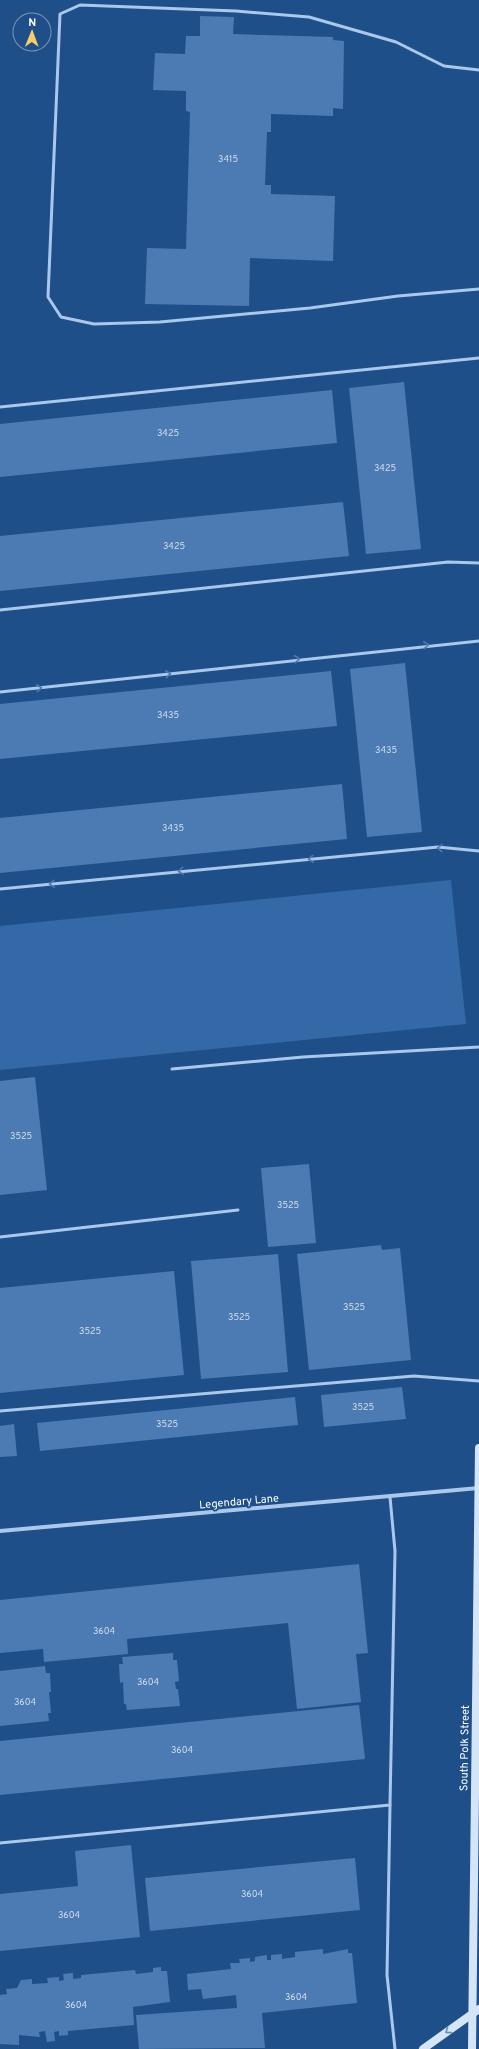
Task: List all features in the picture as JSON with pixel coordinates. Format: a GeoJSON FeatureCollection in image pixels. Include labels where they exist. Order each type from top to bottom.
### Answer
{"type":"FeatureCollection","features":[{"type":"Feature","properties":{"kind":"main road","name":"South Polk Street"},"geometry":{"type":"LineString","coordinates":[[472,2049],[476,2011],[479,1448]]}},
{"type":"Feature","properties":{"kind":"main road"},"geometry":{"type":"LineString","coordinates":[[423,2049],[476,2011]]}},
{"type":"Feature","properties":{"kind":"street","name":"Legendary Lane"},"geometry":{"type":"LineString","coordinates":[[0,1531],[479,1488]]}},
{"type":"Feature","properties":{"kind":"lane"},"geometry":{"type":"LineString","coordinates":[[479,70],[444,66],[396,42],[309,17],[236,11],[80,4],[60,14],[48,297],[61,317],[94,324],[160,322],[310,308],[398,296],[479,289]]}},
{"type":"Feature","properties":{"kind":"lane"},"geometry":{"type":"LineString","coordinates":[[0,407],[479,358]]}},
{"type":"Feature","properties":{"kind":"lane"},"geometry":{"type":"LineString","coordinates":[[0,610],[448,562],[479,563]]}},
{"type":"Feature","properties":{"kind":"lane"},"geometry":{"type":"LineString","coordinates":[[0,692],[479,641]]}},
{"type":"Feature","properties":{"kind":"lane"},"geometry":{"type":"LineString","coordinates":[[0,888],[438,847],[479,851]]}},
{"type":"Feature","properties":{"kind":"lane"},"geometry":{"type":"LineString","coordinates":[[172,1069],[304,1057],[479,1047]]}},
{"type":"Feature","properties":{"kind":"lane"},"geometry":{"type":"LineString","coordinates":[[0,1237],[238,1210]]}},
{"type":"Feature","properties":{"kind":"lane"},"geometry":{"type":"LineString","coordinates":[[0,1411],[414,1376],[479,1381]]}},
{"type":"Feature","properties":{"kind":"lane"},"geometry":{"type":"LineString","coordinates":[[390,1497],[395,1550],[387,1975],[395,2049]]}},
{"type":"Feature","properties":{"kind":"lane"},"geometry":{"type":"LineString","coordinates":[[0,1843],[390,1805]]}},
{"type":"Feature","properties":{"kind":"shaded area"},"geometry":{"type":"Polygon","coordinates":[[[451,880],[466,1024],[0,1070],[0,926],[451,880]]]}},
{"type":"Feature","properties":{"kind":"building"},"geometry":{"type":"Polygon","coordinates":[[[200,16],[234,17],[233,34],[333,37],[333,40],[344,41],[343,109],[333,108],[333,116],[271,114],[271,132],[267,132],[265,185],[271,185],[271,194],[335,196],[333,261],[250,258],[249,306],[145,304],[147,248],[186,249],[190,112],[186,111],[186,91],[153,90],[155,53],[185,54],[186,36],[200,36],[200,16]]]}},
{"type":"Feature","properties":{"kind":"building"},"geometry":{"type":"Polygon","coordinates":[[[404,382],[421,549],[366,554],[349,388],[404,382]]]}},
{"type":"Feature","properties":{"kind":"building"},"geometry":{"type":"Polygon","coordinates":[[[332,390],[337,443],[0,477],[0,424],[332,390]]]}},
{"type":"Feature","properties":{"kind":"building"},"geometry":{"type":"Polygon","coordinates":[[[343,502],[349,556],[0,591],[0,536],[343,502]]]}},
{"type":"Feature","properties":{"kind":"building"},"geometry":{"type":"Polygon","coordinates":[[[405,663],[422,832],[367,837],[350,669],[405,663]]]}},
{"type":"Feature","properties":{"kind":"building"},"geometry":{"type":"Polygon","coordinates":[[[331,671],[337,726],[0,759],[0,704],[331,671]]]}},
{"type":"Feature","properties":{"kind":"building"},"geometry":{"type":"Polygon","coordinates":[[[342,784],[347,839],[0,873],[0,818],[342,784]]]}},
{"type":"Feature","properties":{"kind":"building"},"geometry":{"type":"Polygon","coordinates":[[[35,1077],[47,1190],[0,1195],[0,1081],[35,1077]]]}},
{"type":"Feature","properties":{"kind":"building"},"geometry":{"type":"Polygon","coordinates":[[[309,1164],[316,1243],[268,1247],[261,1168],[309,1164]]]}},
{"type":"Feature","properties":{"kind":"building"},"geometry":{"type":"Polygon","coordinates":[[[381,1245],[382,1250],[400,1248],[411,1360],[309,1370],[297,1254],[381,1245]]]}},
{"type":"Feature","properties":{"kind":"building"},"geometry":{"type":"Polygon","coordinates":[[[278,1254],[288,1372],[201,1379],[191,1261],[278,1254]]]}},
{"type":"Feature","properties":{"kind":"building"},"geometry":{"type":"Polygon","coordinates":[[[174,1271],[184,1375],[0,1393],[0,1288],[174,1271]]]}},
{"type":"Feature","properties":{"kind":"building"},"geometry":{"type":"Polygon","coordinates":[[[402,1387],[406,1419],[324,1427],[321,1395],[402,1387]]]}},
{"type":"Feature","properties":{"kind":"building"},"geometry":{"type":"Polygon","coordinates":[[[295,1397],[298,1425],[40,1451],[37,1423],[295,1397]]]}},
{"type":"Feature","properties":{"kind":"building"},"geometry":{"type":"Polygon","coordinates":[[[14,1424],[17,1456],[0,1457],[0,1426],[14,1424]]]}},
{"type":"Feature","properties":{"kind":"building"},"geometry":{"type":"Polygon","coordinates":[[[359,1564],[368,1653],[356,1654],[361,1702],[297,1709],[288,1623],[127,1639],[128,1654],[44,1662],[43,1649],[0,1653],[0,1600],[359,1564]]]}},
{"type":"Feature","properties":{"kind":"building"},"geometry":{"type":"Polygon","coordinates":[[[173,1653],[173,1660],[177,1660],[179,1681],[175,1682],[176,1689],[178,1689],[180,1706],[127,1710],[126,1704],[124,1704],[123,1682],[120,1683],[119,1664],[123,1664],[122,1657],[173,1653]]]}},
{"type":"Feature","properties":{"kind":"building"},"geometry":{"type":"Polygon","coordinates":[[[45,1666],[46,1673],[50,1673],[51,1692],[49,1692],[51,1713],[48,1713],[49,1721],[0,1726],[0,1671],[45,1666]]]}},
{"type":"Feature","properties":{"kind":"building"},"geometry":{"type":"Polygon","coordinates":[[[359,1705],[365,1759],[0,1795],[0,1741],[359,1705]]]}},
{"type":"Feature","properties":{"kind":"building"},"geometry":{"type":"Polygon","coordinates":[[[131,1845],[140,1937],[0,1951],[0,1894],[78,1886],[75,1851],[131,1845]]]}},
{"type":"Feature","properties":{"kind":"building"},"geometry":{"type":"Polygon","coordinates":[[[355,1858],[360,1910],[150,1931],[145,1878],[355,1858]]]}},
{"type":"Feature","properties":{"kind":"building"},"geometry":{"type":"Polygon","coordinates":[[[323,1949],[323,1954],[348,1949],[348,1953],[352,1953],[357,2003],[262,2013],[265,2048],[139,2049],[136,2015],[237,2008],[236,1995],[203,1999],[201,1989],[188,1990],[187,1974],[231,1969],[230,1963],[240,1963],[239,1959],[250,1958],[250,1962],[255,1961],[255,1957],[267,1955],[267,1960],[271,1960],[271,1955],[282,1954],[282,1959],[295,1957],[295,1952],[323,1949]]]}},
{"type":"Feature","properties":{"kind":"building"},"geometry":{"type":"Polygon","coordinates":[[[161,1967],[161,1971],[167,1971],[170,2002],[133,2007],[134,2025],[68,2031],[68,2035],[59,2036],[59,2031],[54,2032],[55,2041],[47,2042],[45,2031],[39,2032],[40,2037],[19,2035],[19,2045],[0,2044],[0,1995],[7,1994],[6,1989],[17,1988],[21,1980],[32,1979],[32,1984],[48,1983],[47,1978],[59,1977],[59,1981],[64,1980],[63,1974],[73,1973],[73,1979],[81,1978],[81,1975],[135,1970],[136,1974],[153,1972],[153,1968],[161,1967]]]}}]}
